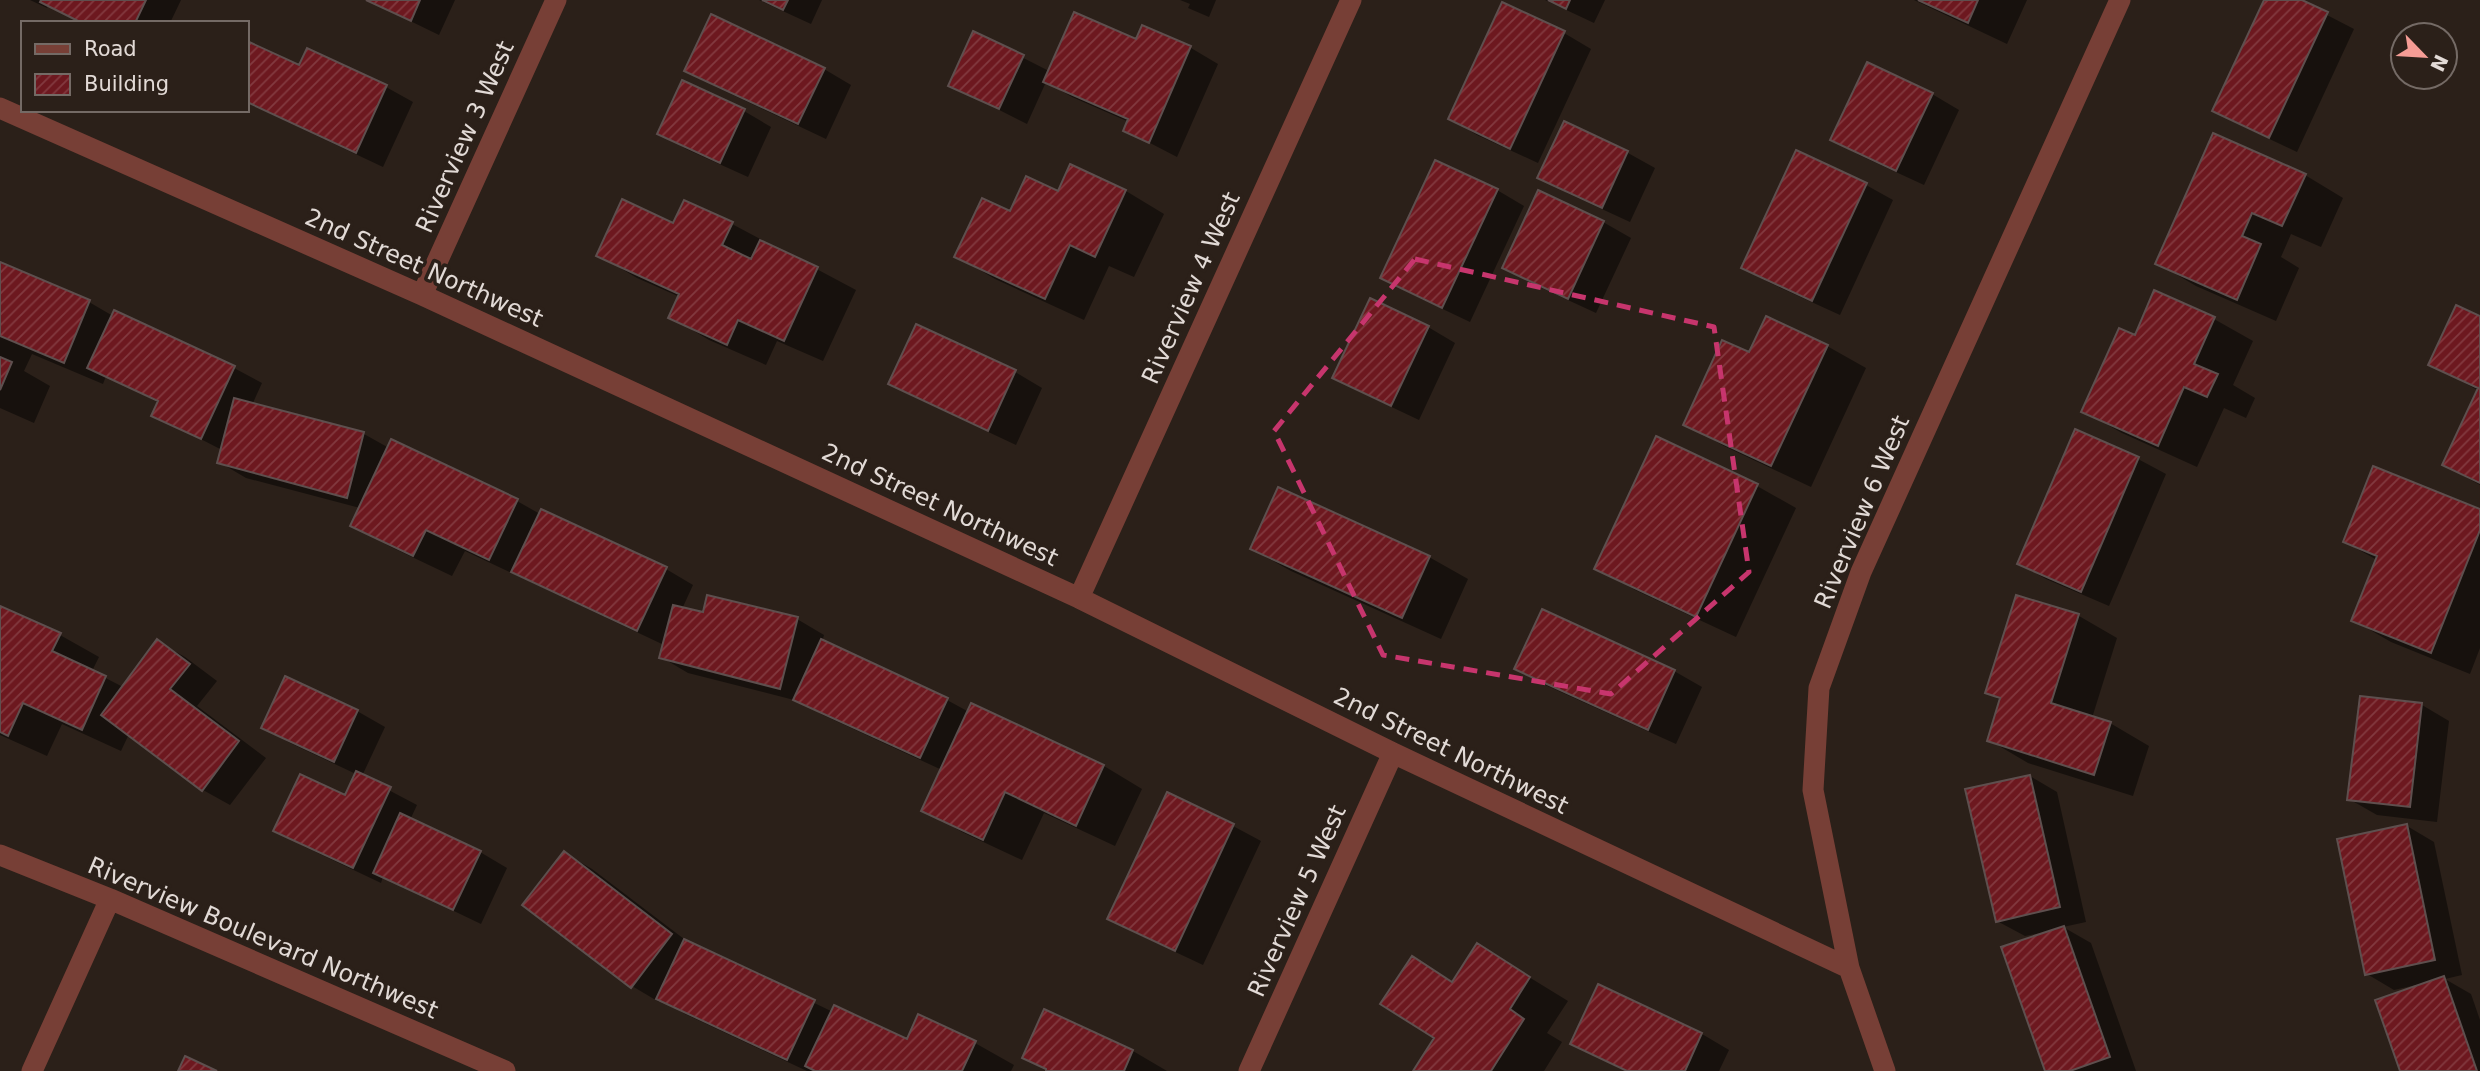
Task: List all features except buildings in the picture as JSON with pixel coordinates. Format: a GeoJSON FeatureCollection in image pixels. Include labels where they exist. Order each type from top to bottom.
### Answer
{"type":"FeatureCollection","features":[{"type":"Feature","properties":{"kind":"street","name":"Riverview 3 West"},"geometry":{"type":"LineString","coordinates":[[422,295],[556,0]]}},
{"type":"Feature","properties":{"kind":"street","name":"Riverview 4 West"},"geometry":{"type":"LineString","coordinates":[[1079,598],[1351,0]]}},
{"type":"Feature","properties":{"kind":"street","name":"Riverview 6 West"},"geometry":{"type":"LineString","coordinates":[[1885,1071],[1849,968],[1813,790],[1819,688],[1861,572],[2120,0]]}},
{"type":"Feature","properties":{"kind":"street","name":"2nd Street Northwest"},"geometry":{"type":"LineString","coordinates":[[0,108],[422,295],[1079,598],[1393,753],[1849,968]]}},
{"type":"Feature","properties":{"kind":"street","name":"Riverview 5 West"},"geometry":{"type":"LineString","coordinates":[[1249,1071],[1393,753]]}},
{"type":"Feature","properties":{"kind":"street","name":"Riverview Boulevard Northwest"},"geometry":{"type":"LineString","coordinates":[[0,855],[110,899],[505,1071]]}},
{"type":"Feature","properties":{"kind":"street"},"geometry":{"type":"LineString","coordinates":[[32,1071],[110,899]]}},
{"type":"Feature","properties":{"kind":"highlighted area"},"geometry":{"type":"Polygon","coordinates":[[[1415,259],[1714,327],[1749,572],[1611,694],[1383,655],[1274,431],[1415,259]]]}}]}
